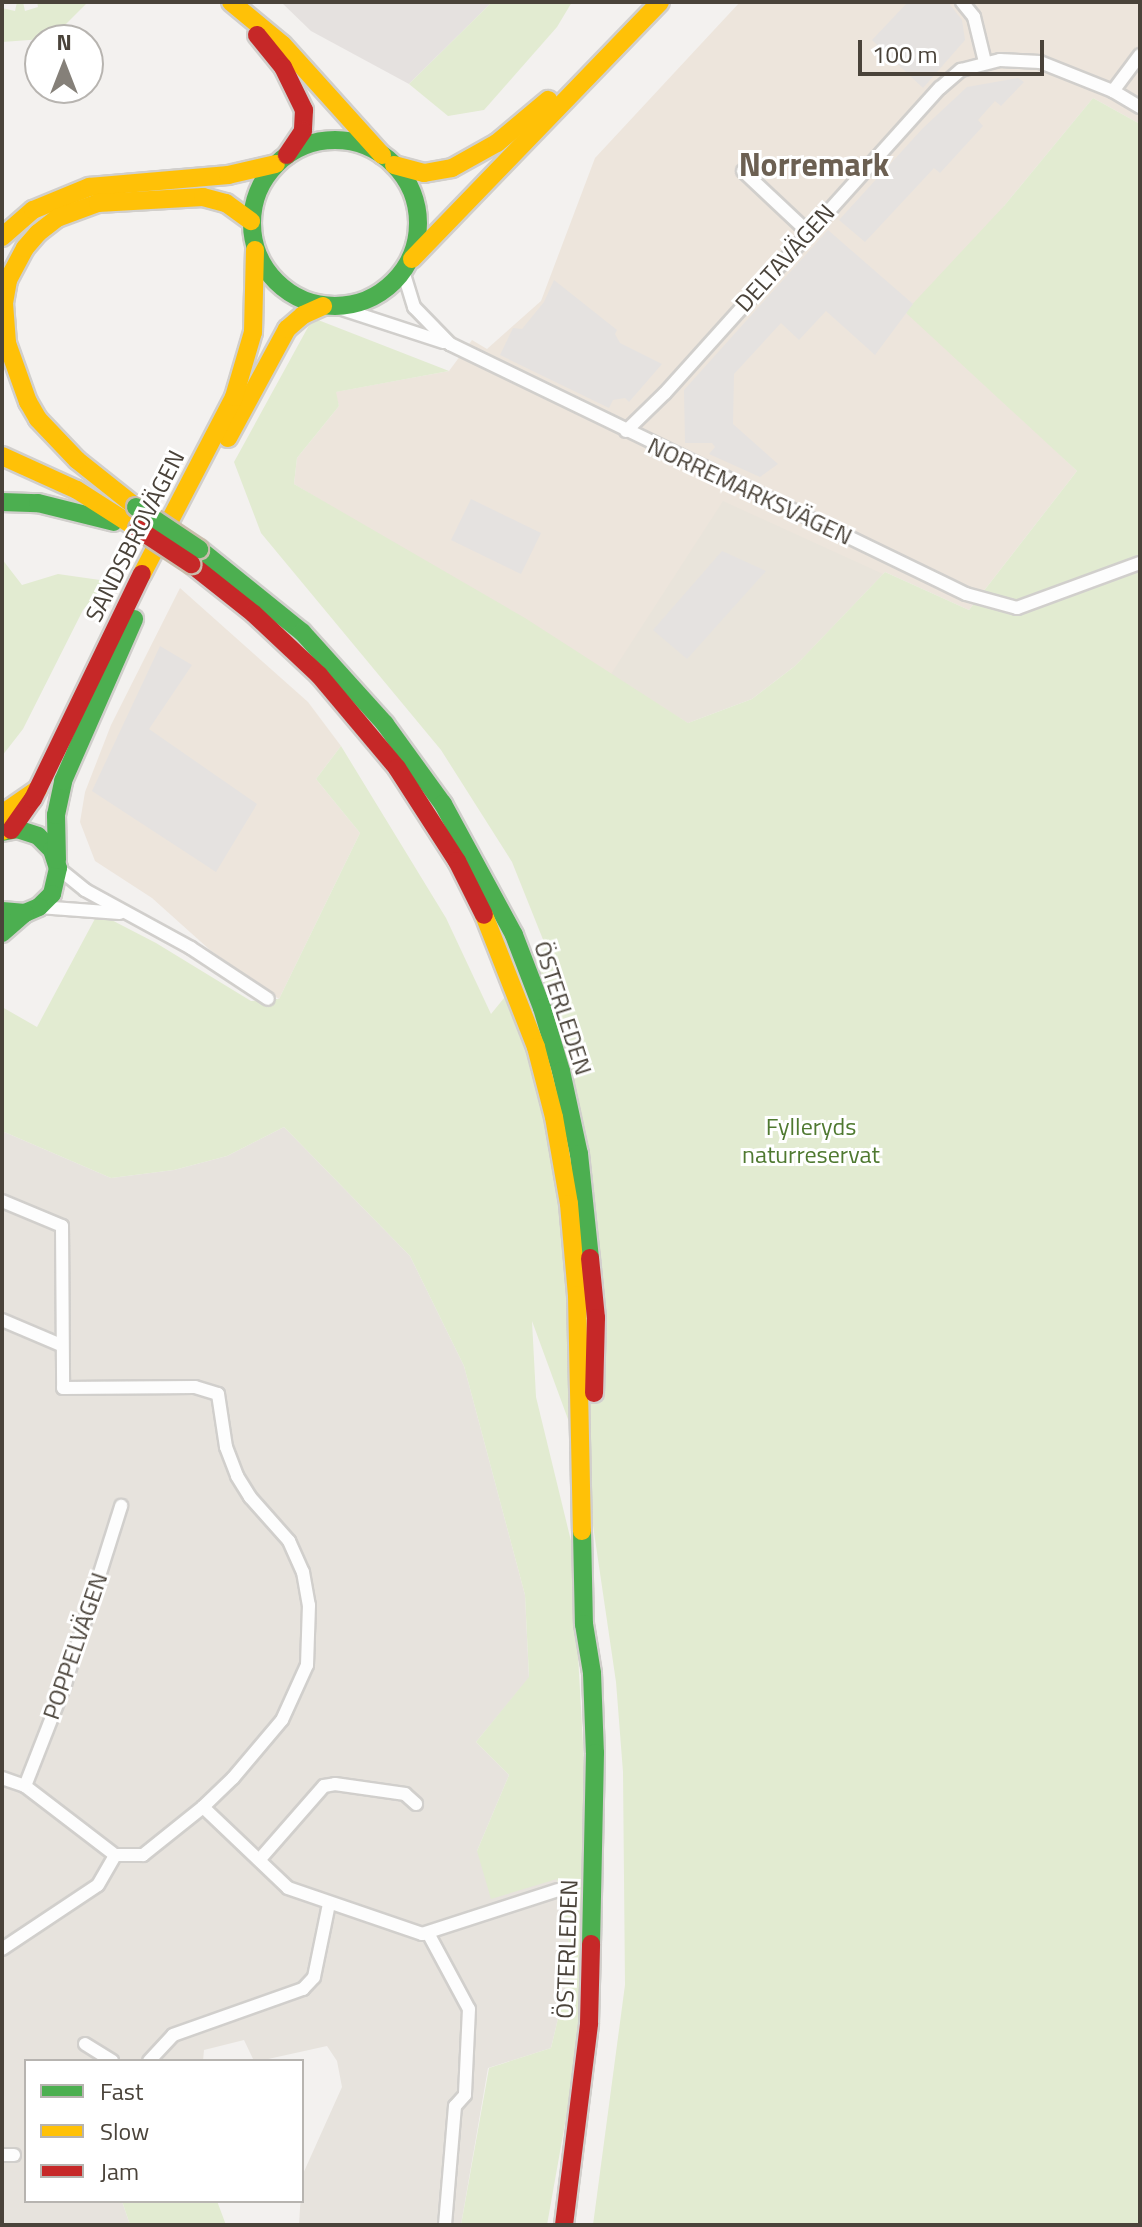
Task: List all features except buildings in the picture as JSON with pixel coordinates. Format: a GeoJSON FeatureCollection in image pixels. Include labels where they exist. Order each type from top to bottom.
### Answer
{"type":"FeatureCollection","features":[{"type":"Feature","properties":{"kind":"main road"},"geometry":{"type":"LineString","coordinates":[[224,2],[259,36],[299,93],[304,110],[303,131],[258,190],[251,221],[255,250],[263,267],[282,287],[305,301],[330,306],[367,300],[393,283],[660,2]]}},
{"type":"Feature","properties":{"kind":"main road"},"geometry":{"type":"LineString","coordinates":[[231,2],[283,45],[388,160],[416,203],[417,233],[406,266]]}},
{"type":"Feature","properties":{"kind":"main road"},"geometry":{"type":"LineString","coordinates":[[2,237],[33,210],[89,187],[228,175],[281,159],[313,143],[342,140],[388,160],[434,173],[464,163],[497,143],[544,105],[643,2]]}},
{"type":"Feature","properties":{"kind":"main road"},"geometry":{"type":"LineString","coordinates":[[136,507],[66,449],[38,419],[28,402],[7,343],[4,303],[8,280],[25,248],[38,233],[57,218],[98,203],[203,197],[226,203],[251,221]]}},
{"type":"Feature","properties":{"kind":"main road","name":"SANDSBROVÄGEN"},"geometry":{"type":"LineString","coordinates":[[4,828],[18,806],[38,789],[154,550],[234,397],[253,332],[255,250]]}},
{"type":"Feature","properties":{"kind":"main road","name":"SANDSBROVÄGEN"},"geometry":{"type":"LineString","coordinates":[[57,864],[56,815],[63,781],[146,593],[279,342],[295,321],[330,306]]}},
{"type":"Feature","properties":{"kind":"main road"},"geometry":{"type":"LineString","coordinates":[[2,444],[136,507]]}},
{"type":"Feature","properties":{"kind":"main road","name":"ÖSTERLEDEN"},"geometry":{"type":"LineString","coordinates":[[2,456],[77,490],[138,529],[195,556]]}},
{"type":"Feature","properties":{"kind":"main road"},"geometry":{"type":"LineString","coordinates":[[2,502],[38,503],[138,529]]}},
{"type":"Feature","properties":{"kind":"main road","name":"ÖSTERLEDEN"},"geometry":{"type":"LineString","coordinates":[[136,507],[195,556],[312,643],[359,693],[412,759],[443,804],[494,893],[542,1008],[571,1113],[594,1279],[593,1415],[599,1624],[592,1673],[595,1843],[589,2023],[564,2225]]}},
{"type":"Feature","properties":{"kind":"main road"},"geometry":{"type":"LineString","coordinates":[[2,933],[56,886],[57,864],[38,836],[4,828]]}},
{"type":"Feature","properties":{"kind":"main road"},"geometry":{"type":"LineString","coordinates":[[2,911],[32,910]]}},
{"type":"Feature","properties":{"kind":"street"},"geometry":{"type":"LineString","coordinates":[[962,2],[974,17],[985,62]]}},
{"type":"Feature","properties":{"kind":"street"},"geometry":{"type":"LineString","coordinates":[[1113,91],[1140,55]]}},
{"type":"Feature","properties":{"kind":"street","name":"DELTAVÄGEN"},"geometry":{"type":"LineString","coordinates":[[626,431],[665,393],[942,86],[961,70],[985,62],[1015,59],[1040,62],[1113,91],[1140,107]]}},
{"type":"Feature","properties":{"kind":"street"},"geometry":{"type":"LineString","coordinates":[[743,171],[808,232]]}},
{"type":"Feature","properties":{"kind":"street","name":"NORREMARKSVÄGEN"},"geometry":{"type":"LineString","coordinates":[[406,266],[414,307],[450,344],[966,594],[1017,608],[1140,563]]}},
{"type":"Feature","properties":{"kind":"street"},"geometry":{"type":"LineString","coordinates":[[330,306],[450,344]]}},
{"type":"Feature","properties":{"kind":"street"},"geometry":{"type":"LineString","coordinates":[[57,864],[85,890],[191,948],[268,999]]}},
{"type":"Feature","properties":{"kind":"street"},"geometry":{"type":"LineString","coordinates":[[32,910],[127,914]]}},
{"type":"Feature","properties":{"kind":"street"},"geometry":{"type":"LineString","coordinates":[[2,1201],[62,1226],[63,1388],[195,1387],[218,1394],[226,1447],[237,1476],[289,1541],[303,1572],[310,1636],[307,1665],[282,1720],[233,1778],[203,1807],[143,1855],[115,1855],[25,1786],[2,1778]]}},
{"type":"Feature","properties":{"kind":"street"},"geometry":{"type":"LineString","coordinates":[[2,1320],[61,1345]]}},
{"type":"Feature","properties":{"kind":"street","name":"POPPELVÄGEN"},"geometry":{"type":"LineString","coordinates":[[25,1786],[65,1684],[121,1506]]}},
{"type":"Feature","properties":{"kind":"street"},"geometry":{"type":"LineString","coordinates":[[260,1859],[324,1786],[335,1784],[405,1794],[416,1804]]}},
{"type":"Feature","properties":{"kind":"street"},"geometry":{"type":"LineString","coordinates":[[203,1807],[288,1888],[422,1934],[558,1890]]}},
{"type":"Feature","properties":{"kind":"street"},"geometry":{"type":"LineString","coordinates":[[2,1949],[98,1885],[115,1855]]}},
{"type":"Feature","properties":{"kind":"street"},"geometry":{"type":"LineString","coordinates":[[151,2059],[173,2035],[303,1989],[314,1977],[329,1904]]}},
{"type":"Feature","properties":{"kind":"street"},"geometry":{"type":"LineString","coordinates":[[428,1933],[469,2009],[465,2095],[455,2106],[445,2225]]}},
{"type":"Feature","properties":{"kind":"street"},"geometry":{"type":"LineString","coordinates":[[85,2044],[109,2059]]}},
{"type":"Feature","properties":{"kind":"shaded area"},"geometry":{"type":"Polygon","coordinates":[[[281,2],[492,2],[409,84],[311,31],[281,2]]]}},
{"type":"Feature","properties":{"kind":"shaded area"},"geometry":{"type":"Polygon","coordinates":[[[740,2],[1140,2],[1140,124],[1093,98],[1004,206],[1037,433],[1077,471],[969,610],[885,572],[795,666],[688,723],[294,484],[297,458],[339,406],[335,392],[449,371],[472,340],[487,349],[541,301],[595,158],[740,2]]]}},
{"type":"Feature","properties":{"kind":"shaded area"},"geometry":{"type":"Polygon","coordinates":[[[908,2],[948,2],[962,20],[965,40],[923,88],[872,40],[908,2]]]}},
{"type":"Feature","properties":{"kind":"shaded area"},"geometry":{"type":"Polygon","coordinates":[[[1018,78],[1024,82],[1001,106],[995,101],[978,120],[983,126],[940,173],[934,168],[865,242],[839,220],[923,128],[967,87],[1018,78]]]}},
{"type":"Feature","properties":{"kind":"shaded area"},"geometry":{"type":"Polygon","coordinates":[[[828,230],[913,304],[875,355],[826,311],[799,340],[781,323],[734,374],[733,424],[778,464],[760,477],[709,454],[715,447],[712,443],[685,443],[684,390],[828,230]]]}},
{"type":"Feature","properties":{"kind":"shaded area"},"geometry":{"type":"Polygon","coordinates":[[[554,280],[617,330],[615,334],[620,343],[662,364],[629,402],[625,398],[613,400],[609,408],[500,355],[513,328],[522,329],[544,302],[554,280]]]}},
{"type":"Feature","properties":{"kind":"shaded area"},"geometry":{"type":"Polygon","coordinates":[[[471,499],[541,533],[521,574],[451,540],[471,499]]]}},
{"type":"Feature","properties":{"kind":"shaded area"},"geometry":{"type":"Polygon","coordinates":[[[723,501],[883,574],[795,666],[752,699],[688,723],[611,674],[723,501]]]}},
{"type":"Feature","properties":{"kind":"shaded area"},"geometry":{"type":"Polygon","coordinates":[[[722,551],[766,571],[687,659],[653,630],[722,551]]]}},
{"type":"Feature","properties":{"kind":"shaded area"},"geometry":{"type":"Polygon","coordinates":[[[180,588],[308,702],[341,746],[316,779],[360,833],[279,999],[210,950],[152,898],[95,861],[80,822],[85,792],[111,725],[180,588]]]}},
{"type":"Feature","properties":{"kind":"shaded area"},"geometry":{"type":"Polygon","coordinates":[[[160,646],[192,665],[149,729],[257,804],[216,872],[92,791],[160,646]]]}},
{"type":"Feature","properties":{"kind":"shaded area"},"geometry":{"type":"Polygon","coordinates":[[[284,1127],[410,1256],[464,1366],[525,1595],[529,1678],[476,1742],[509,1775],[477,1851],[557,1878],[572,1960],[551,2048],[488,2068],[461,2225],[299,2225],[300,2203],[304,2203],[304,2172],[342,2087],[337,2061],[327,2046],[268,2059],[253,2059],[244,2040],[204,2050],[203,2059],[24,2059],[24,2203],[123,2203],[130,2225],[2,2225],[2,1131],[111,1178],[174,1170],[227,1156],[284,1127]]]}},
{"type":"Feature","properties":{"kind":"green space"},"geometry":{"type":"Polygon","coordinates":[[[17,2],[23,2],[25,11],[38,7],[37,2],[88,2],[66,24],[24,24],[24,40],[2,42],[2,8],[15,11],[17,2]]]}},
{"type":"Feature","properties":{"kind":"green space"},"geometry":{"type":"Polygon","coordinates":[[[492,2],[572,2],[557,27],[484,110],[448,116],[409,84],[492,2]]]}},
{"type":"Feature","properties":{"kind":"green space","name":"Fylleryds naturreservat"},"geometry":{"type":"Polygon","coordinates":[[[1093,98],[1140,124],[1140,2225],[593,2225],[625,1985],[623,1772],[616,1682],[590,1505],[569,1422],[532,1321],[536,1397],[572,1545],[587,1818],[580,2039],[547,2225],[461,2225],[489,2068],[551,2048],[572,1960],[557,1879],[491,1899],[477,1851],[509,1775],[476,1742],[529,1677],[525,1595],[464,1366],[410,1256],[284,1127],[227,1156],[174,1170],[111,1178],[2,1131],[2,1007],[37,1027],[98,913],[156,943],[251,1001],[279,999],[360,833],[316,779],[341,746],[446,918],[491,1014],[546,947],[512,862],[441,750],[261,533],[234,462],[313,318],[449,371],[336,392],[339,406],[297,458],[294,484],[525,618],[688,723],[752,699],[795,666],[885,572],[969,610],[1077,471],[905,312],[1004,206],[1093,98]]]}},
{"type":"Feature","properties":{"kind":"green space"},"geometry":{"type":"Polygon","coordinates":[[[2,559],[22,585],[58,574],[107,581],[83,610],[23,729],[2,756],[2,559]]]}},
{"type":"Feature","properties":{"kind":"green space"},"geometry":{"type":"Polygon","coordinates":[[[123,2203],[218,2203],[226,2225],[130,2225],[123,2203]]]}},
{"type":"Feature","properties":{"kind":"traffic: fast"},"geometry":{"type":"LineString","coordinates":[[335,140],[367,146],[394,164],[412,191],[418,223],[412,255],[394,282],[367,300],[335,306],[303,300],[276,282],[258,255],[252,223],[258,191],[276,164],[303,146],[335,140]]}},
{"type":"Feature","properties":{"kind":"traffic: fast"},"geometry":{"type":"LineString","coordinates":[[2,502],[38,503],[114,522]]}},
{"type":"Feature","properties":{"kind":"traffic: fast"},"geometry":{"type":"LineString","coordinates":[[136,507],[199,549]]}},
{"type":"Feature","properties":{"kind":"traffic: fast"},"geometry":{"type":"LineString","coordinates":[[199,549],[302,632],[385,724],[443,804],[514,935],[542,1008],[561,1071],[579,1154],[590,1258]]}},
{"type":"Feature","properties":{"kind":"traffic: fast"},"geometry":{"type":"LineString","coordinates":[[57,860],[56,815],[63,781],[134,619]]}},
{"type":"Feature","properties":{"kind":"traffic: fast"},"geometry":{"type":"LineString","coordinates":[[2,832],[17,829],[38,836],[52,850],[58,868],[52,894],[39,907],[25,913],[2,911]]}},
{"type":"Feature","properties":{"kind":"traffic: fast"},"geometry":{"type":"LineString","coordinates":[[2,933],[25,913]]}},
{"type":"Feature","properties":{"kind":"traffic: fast"},"geometry":{"type":"LineString","coordinates":[[582,1531],[584,1624],[592,1673],[595,1753],[591,1944]]}},
{"type":"Feature","properties":{"kind":"traffic: slow"},"geometry":{"type":"LineString","coordinates":[[231,2],[283,45],[382,155]]}},
{"type":"Feature","properties":{"kind":"traffic: slow"},"geometry":{"type":"LineString","coordinates":[[412,259],[660,2]]}},
{"type":"Feature","properties":{"kind":"traffic: slow"},"geometry":{"type":"LineString","coordinates":[[394,165],[424,173],[452,168],[497,143],[548,100]]}},
{"type":"Feature","properties":{"kind":"traffic: slow"},"geometry":{"type":"LineString","coordinates":[[2,237],[33,210],[89,187],[228,175],[276,164]]}},
{"type":"Feature","properties":{"kind":"traffic: slow"},"geometry":{"type":"LineString","coordinates":[[136,507],[77,460],[38,419],[28,402],[7,343],[4,303],[8,280],[25,248],[38,233],[57,218],[98,203],[203,197],[226,203],[251,221]]}},
{"type":"Feature","properties":{"kind":"traffic: slow"},"geometry":{"type":"LineString","coordinates":[[142,574],[234,397],[253,332],[255,250]]}},
{"type":"Feature","properties":{"kind":"traffic: slow"},"geometry":{"type":"LineString","coordinates":[[228,438],[287,329],[303,315],[323,306]]}},
{"type":"Feature","properties":{"kind":"traffic: slow"},"geometry":{"type":"LineString","coordinates":[[2,456],[77,490],[138,529]]}},
{"type":"Feature","properties":{"kind":"traffic: slow"},"geometry":{"type":"LineString","coordinates":[[2,814],[38,789]]}},
{"type":"Feature","properties":{"kind":"traffic: slow"},"geometry":{"type":"LineString","coordinates":[[484,915],[536,1047],[554,1117],[569,1204],[577,1295],[582,1531]]}},
{"type":"Feature","properties":{"kind":"traffic: jam"},"geometry":{"type":"LineString","coordinates":[[257,35],[283,67],[304,110],[303,131],[287,155]]}},
{"type":"Feature","properties":{"kind":"traffic: jam"},"geometry":{"type":"LineString","coordinates":[[138,529],[191,564]]}},
{"type":"Feature","properties":{"kind":"traffic: jam"},"geometry":{"type":"LineString","coordinates":[[191,564],[254,614],[319,675],[397,768],[457,861],[484,915]]}},
{"type":"Feature","properties":{"kind":"traffic: jam"},"geometry":{"type":"LineString","coordinates":[[11,830],[33,799],[142,574]]}},
{"type":"Feature","properties":{"kind":"traffic: jam"},"geometry":{"type":"LineString","coordinates":[[590,1258],[596,1318],[594,1393]]}},
{"type":"Feature","properties":{"kind":"traffic: jam"},"geometry":{"type":"LineString","coordinates":[[564,2225],[589,2023],[591,1944]]}},
{"type":"Feature","properties":{"kind":"district","name":"Norremark"},"geometry":{"type":"Point","coordinates":[814,164]}}]}
